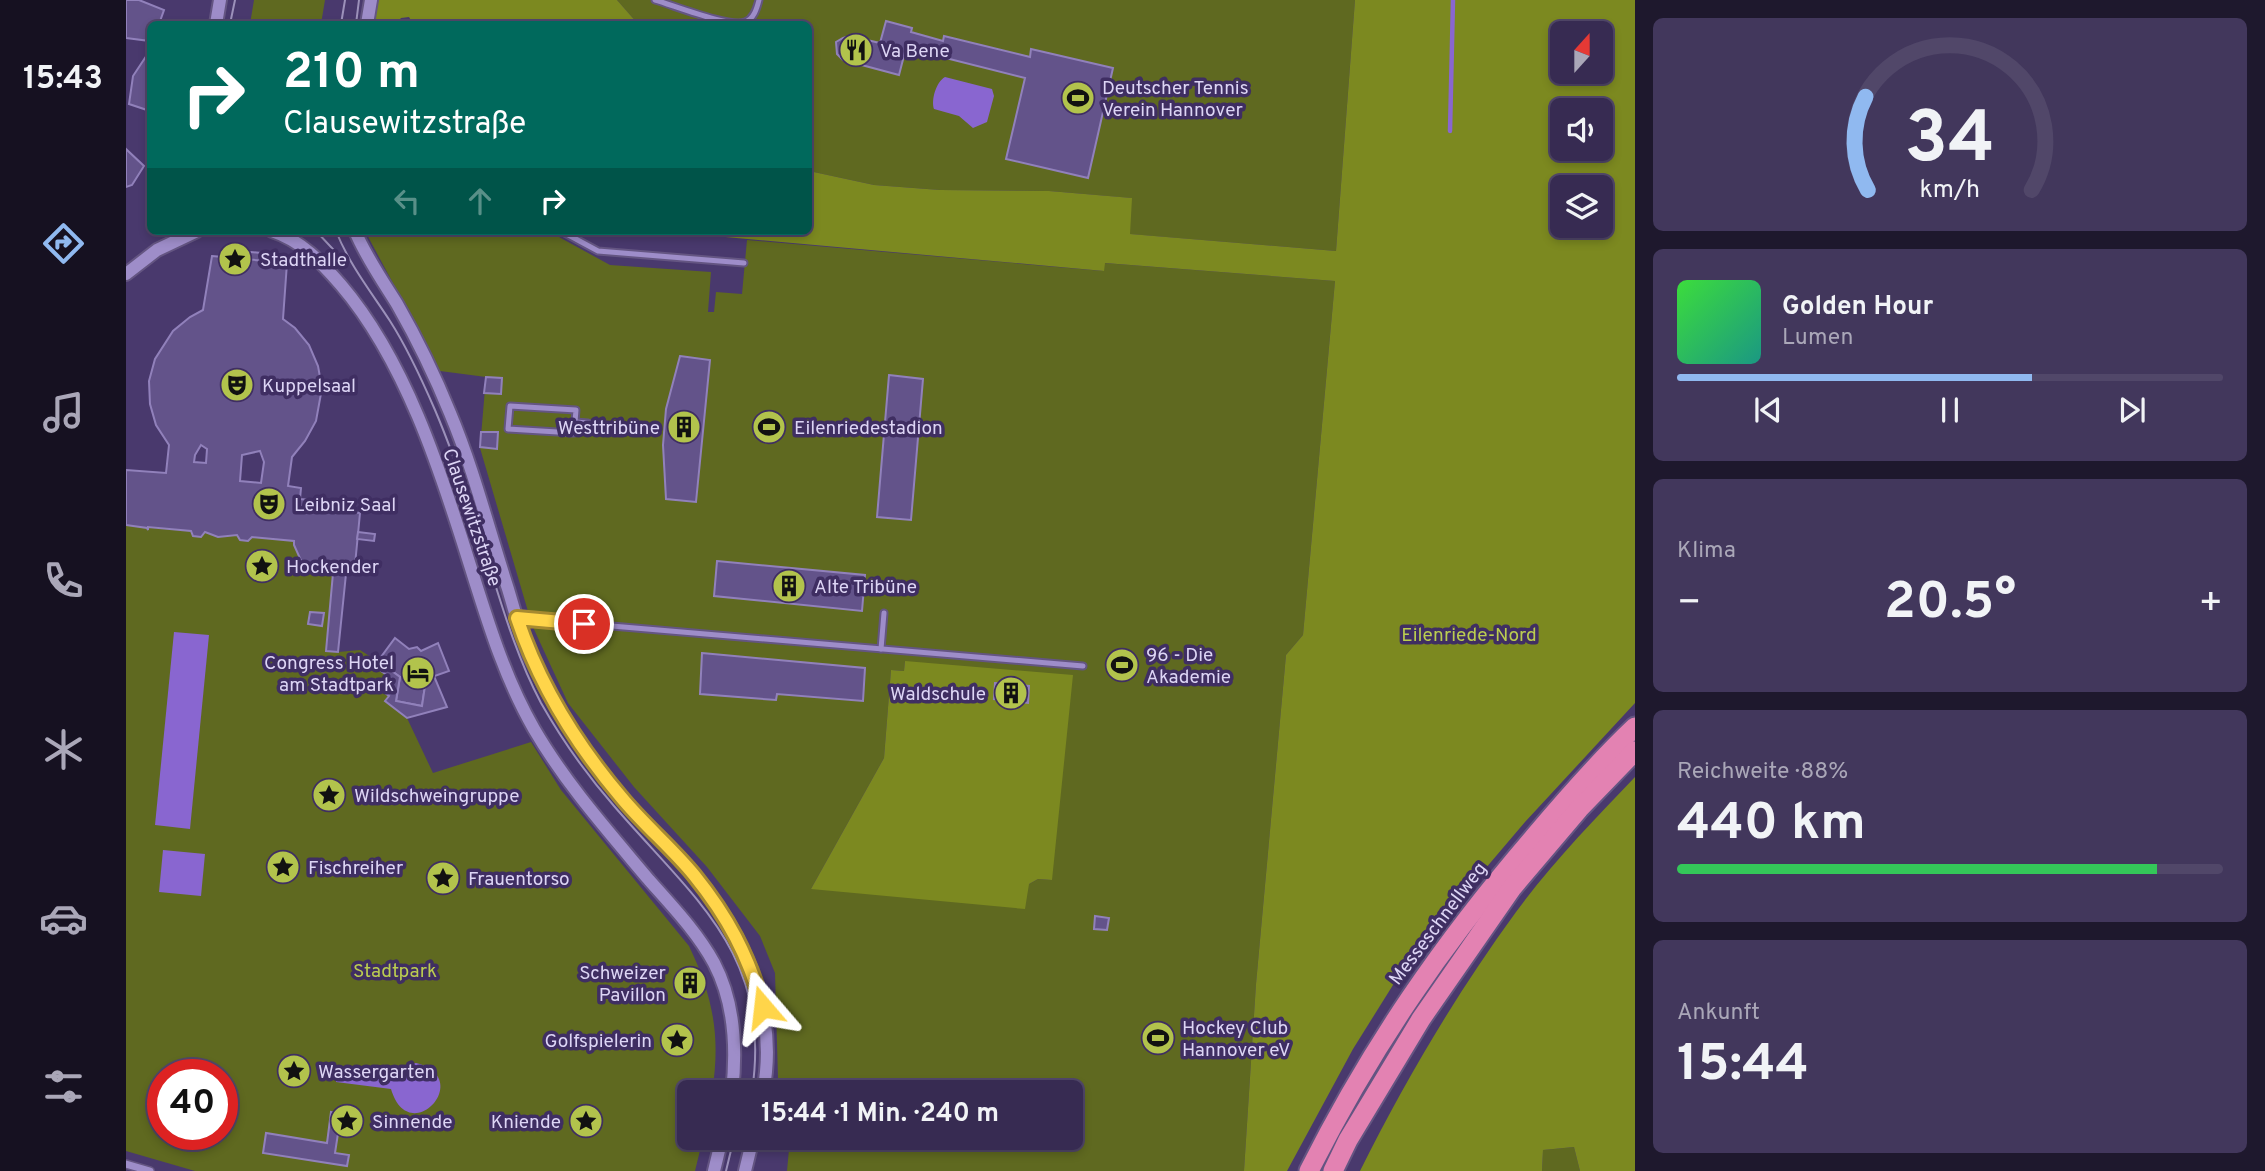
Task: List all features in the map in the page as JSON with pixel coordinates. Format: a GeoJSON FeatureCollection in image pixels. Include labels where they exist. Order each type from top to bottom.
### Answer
{"type":"FeatureCollection","features":[{"type":"Feature","properties":{"kind":"highway","name":"Messeschnellweg"},"geometry":{"type":"LineString","coordinates":[[1309,1171],[1370,1058],[1435,960],[1516,858],[1635,727]]}},
{"type":"Feature","properties":{"kind":"highway","name":"Messeschnellweg"},"geometry":{"type":"LineString","coordinates":[[1333,1171],[1420,1019],[1512,888],[1579,809],[1635,751]]}},
{"type":"Feature","properties":{"kind":"street"},"geometry":{"type":"LineString","coordinates":[[216,21],[220,0]]}},
{"type":"Feature","properties":{"kind":"street"},"geometry":{"type":"LineString","coordinates":[[368,21],[371,0]]}},
{"type":"Feature","properties":{"kind":"street"},"geometry":{"type":"LineString","coordinates":[[167,244],[174,235]]}},
{"type":"Feature","properties":{"kind":"street"},"geometry":{"type":"LineString","coordinates":[[126,274],[167,244],[188,235]]}},
{"type":"Feature","properties":{"kind":"street","name":"Clausewitzstraße"},"geometry":{"type":"LineString","coordinates":[[281,235],[300,244],[318,259],[353,299],[395,368],[439,470],[490,631],[510,682],[533,729],[570,784],[698,936],[715,965],[726,996],[734,1032],[733,1080]]}},
{"type":"Feature","properties":{"kind":"street","name":"Clausewitzstraße"},"geometry":{"type":"LineString","coordinates":[[357,235],[412,332],[451,416],[530,657],[554,703],[585,751],[621,798],[694,875],[727,921],[752,968],[763,1007],[767,1057],[764,1080]]}},
{"type":"Feature","properties":{"kind":"street"},"geometry":{"type":"LineString","coordinates":[[715,1171],[719,1150]]}},
{"type":"Feature","properties":{"kind":"street"},"geometry":{"type":"LineString","coordinates":[[745,1171],[750,1150]]}},
{"type":"Feature","properties":{"kind":"street"},"geometry":{"type":"LineString","coordinates":[[126,1164],[150,1171]]}},
{"type":"Feature","properties":{"kind":"lane"},"geometry":{"type":"LineString","coordinates":[[656,0],[725,21]]}},
{"type":"Feature","properties":{"kind":"lane"},"geometry":{"type":"LineString","coordinates":[[748,21],[753,17],[759,0]]}},
{"type":"Feature","properties":{"kind":"lane"},"geometry":{"type":"LineString","coordinates":[[568,235],[598,251],[744,263]]}},
{"type":"Feature","properties":{"kind":"lane"},"geometry":{"type":"LineString","coordinates":[[510,406],[576,410],[575,422],[574,433],[508,429],[510,406]]}},
{"type":"Feature","properties":{"kind":"lane"},"geometry":{"type":"LineString","coordinates":[[575,422],[588,423]]}},
{"type":"Feature","properties":{"kind":"lane"},"geometry":{"type":"LineString","coordinates":[[881,649],[884,613]]}},
{"type":"Feature","properties":{"kind":"lane"},"geometry":{"type":"LineString","coordinates":[[517,618],[1083,666]]}},
{"type":"Feature","properties":{"kind":"green space"},"geometry":{"type":"Polygon","coordinates":[[[254,0],[325,0],[322,21],[250,21],[254,0]]]}},
{"type":"Feature","properties":{"kind":"green space"},"geometry":{"type":"Polygon","coordinates":[[[378,0],[617,0],[635,21],[411,21],[409,17],[398,21],[374,21],[378,0]]]}},
{"type":"Feature","properties":{"kind":"green space","name":"Deutscher Tennis Verein Hannover"},"geometry":{"type":"Polygon","coordinates":[[[617,0],[1355,0],[1336,251],[1129,234],[1131,198],[1049,191],[940,190],[874,185],[812,172],[812,21],[635,21],[617,0]]]}},
{"type":"Feature","properties":{"kind":"green space","name":"Eilenriede-Nord"},"geometry":{"type":"Polygon","coordinates":[[[1355,0],[1635,0],[1635,703],[1525,822],[1451,909],[1393,985],[1353,1049],[1287,1171],[1244,1171],[1256,984],[1286,655],[1303,635],[1335,281],[1105,263],[1104,271],[704,235],[812,235],[812,172],[874,185],[940,190],[1049,191],[1132,198],[1130,234],[1336,251],[1355,0]]]}},
{"type":"Feature","properties":{"kind":"green space","name":"96 - Die Akademie"},"geometry":{"type":"Polygon","coordinates":[[[367,235],[555,235],[610,265],[711,272],[708,312],[714,312],[716,292],[742,294],[747,240],[1103,271],[1104,263],[1335,281],[1303,635],[1286,655],[1256,984],[1244,1171],[787,1171],[789,1150],[1083,1150],[1083,1080],[778,1078],[775,973],[760,936],[707,867],[634,787],[568,703],[532,625],[480,448],[486,377],[440,371],[367,235]],[[905,661],[904,671],[891,670],[884,758],[811,889],[1029,884],[1038,879],[1052,880],[905,661]]]}},
{"type":"Feature","properties":{"kind":"green space","name":"Stadtpark"},"geometry":{"type":"Polygon","coordinates":[[[126,525],[191,531],[201,537],[205,532],[218,537],[237,535],[240,541],[248,541],[252,537],[294,541],[303,565],[323,567],[328,562],[334,562],[326,650],[360,650],[385,666],[382,672],[391,678],[387,684],[390,687],[385,692],[389,696],[385,701],[407,718],[433,773],[531,742],[561,790],[689,946],[704,982],[715,1035],[714,1080],[677,1080],[677,1150],[700,1150],[695,1171],[195,1171],[126,1151],[126,525]]]}},
{"type":"Feature","properties":{"kind":"green space"},"geometry":{"type":"Polygon","coordinates":[[[905,661],[1073,675],[1052,880],[1038,879],[1029,884],[1025,909],[811,889],[884,758],[891,670],[904,671],[905,661]]]}},
{"type":"Feature","properties":{"kind":"green space"},"geometry":{"type":"Polygon","coordinates":[[[1635,777],[1635,1171],[1580,1171],[1574,1147],[1543,1150],[1542,1171],[1360,1171],[1432,1038],[1494,943],[1544,877],[1635,777]]]}},
{"type":"Feature","properties":{"kind":"green space"},"geometry":{"type":"Polygon","coordinates":[[[1574,1147],[1580,1171],[1542,1171],[1543,1150],[1574,1147]]]}},
{"type":"Feature","properties":{"kind":"shaded area"},"geometry":{"type":"Polygon","coordinates":[[[945,77],[992,89],[994,96],[987,122],[973,128],[959,116],[934,109],[935,92],[945,77]]]}},
{"type":"Feature","properties":{"kind":"shaded area"},"geometry":{"type":"Polygon","coordinates":[[[174,632],[209,635],[190,829],[155,825],[174,632]]]}},
{"type":"Feature","properties":{"kind":"shaded area"},"geometry":{"type":"Polygon","coordinates":[[[163,850],[205,854],[201,896],[159,892],[163,850]]]}},
{"type":"Feature","properties":{"kind":"shaded area"},"geometry":{"type":"Polygon","coordinates":[[[416,1063],[433,1071],[440,1082],[439,1094],[433,1105],[423,1112],[411,1113],[400,1106],[391,1089],[336,1082],[337,1070],[393,1077],[406,1065],[416,1063]]]}},
{"type":"Feature","properties":{"kind":"building"},"geometry":{"type":"Polygon","coordinates":[[[126,0],[139,0],[164,10],[160,21],[147,21],[147,41],[126,38],[126,0]]]}},
{"type":"Feature","properties":{"kind":"building"},"geometry":{"type":"Polygon","coordinates":[[[886,21],[912,28],[911,32],[943,41],[944,36],[1030,57],[1031,49],[1113,68],[1088,178],[1006,159],[1025,78],[906,48],[899,75],[843,60],[837,54],[836,42],[850,36],[880,43],[886,21]]]}},
{"type":"Feature","properties":{"kind":"building"},"geometry":{"type":"Polygon","coordinates":[[[147,55],[147,110],[129,104],[133,76],[147,55]]]}},
{"type":"Feature","properties":{"kind":"building"},"geometry":{"type":"Polygon","coordinates":[[[126,149],[144,166],[132,185],[126,187],[126,149]]]}},
{"type":"Feature","properties":{"kind":"building"},"geometry":{"type":"Polygon","coordinates":[[[239,251],[261,253],[260,261],[239,260],[239,251]]]}},
{"type":"Feature","properties":{"kind":"building"},"geometry":{"type":"Polygon","coordinates":[[[212,256],[287,263],[283,319],[295,328],[309,345],[318,366],[322,388],[316,421],[292,457],[288,486],[301,488],[300,499],[310,500],[309,507],[360,513],[355,565],[328,562],[323,567],[303,565],[294,541],[252,537],[248,541],[240,540],[237,535],[218,537],[205,532],[201,537],[193,536],[191,531],[148,527],[148,530],[126,525],[126,470],[166,473],[169,445],[156,425],[150,404],[149,381],[155,359],[173,331],[203,310],[212,256]],[[201,445],[194,462],[206,463],[207,449],[201,445]],[[260,451],[242,455],[240,481],[261,483],[264,462],[260,451]]]}},
{"type":"Feature","properties":{"kind":"building","name":"Westtribüne"},"geometry":{"type":"Polygon","coordinates":[[[680,356],[710,360],[696,502],[666,499],[663,445],[666,409],[680,356]]]}},
{"type":"Feature","properties":{"kind":"building"},"geometry":{"type":"Polygon","coordinates":[[[889,375],[923,379],[911,520],[877,517],[889,375]]]}},
{"type":"Feature","properties":{"kind":"building"},"geometry":{"type":"Polygon","coordinates":[[[486,377],[502,378],[501,394],[484,393],[486,377]]]}},
{"type":"Feature","properties":{"kind":"building"},"geometry":{"type":"Polygon","coordinates":[[[481,432],[498,432],[497,449],[480,447],[481,432]]]}},
{"type":"Feature","properties":{"kind":"building"},"geometry":{"type":"Polygon","coordinates":[[[358,532],[375,534],[374,541],[357,539],[358,532]]]}},
{"type":"Feature","properties":{"kind":"building","name":"Alte Tribüne"},"geometry":{"type":"Polygon","coordinates":[[[717,561],[865,575],[862,611],[714,596],[717,561]]]}},
{"type":"Feature","properties":{"kind":"building"},"geometry":{"type":"Polygon","coordinates":[[[334,562],[347,564],[338,652],[326,651],[334,562]]]}},
{"type":"Feature","properties":{"kind":"building"},"geometry":{"type":"Polygon","coordinates":[[[310,612],[324,613],[322,626],[308,624],[310,612]]]}},
{"type":"Feature","properties":{"kind":"building","name":"Congress Hotel am Stadtpark"},"geometry":{"type":"Polygon","coordinates":[[[395,638],[409,649],[417,647],[421,651],[438,643],[449,671],[426,679],[422,706],[396,701],[400,677],[378,661],[395,638]]]}},
{"type":"Feature","properties":{"kind":"building"},"geometry":{"type":"Polygon","coordinates":[[[702,653],[865,668],[863,701],[777,694],[776,700],[700,694],[702,653]]]}},
{"type":"Feature","properties":{"kind":"building"},"geometry":{"type":"Polygon","coordinates":[[[385,666],[400,677],[396,701],[422,706],[426,679],[434,676],[447,707],[407,718],[385,701],[389,696],[385,693],[390,687],[387,684],[391,678],[381,671],[385,666]]]}},
{"type":"Feature","properties":{"kind":"building","name":"Waldschule"},"geometry":{"type":"Polygon","coordinates":[[[995,683],[1029,686],[1028,703],[994,699],[995,683]]]}},
{"type":"Feature","properties":{"kind":"building"},"geometry":{"type":"Polygon","coordinates":[[[1095,916],[1109,918],[1107,930],[1094,929],[1095,916]]]}},
{"type":"Feature","properties":{"kind":"building","name":"Schweizer Pavillon"},"geometry":{"type":"Polygon","coordinates":[[[684,974],[698,975],[697,991],[682,990],[684,974]]]}},
{"type":"Feature","properties":{"kind":"building"},"geometry":{"type":"Polygon","coordinates":[[[331,1112],[341,1114],[335,1153],[349,1155],[347,1166],[263,1153],[266,1133],[327,1143],[331,1112]]]}},
{"type":"Feature","properties":{"kind":"waterway"},"geometry":{"type":"LineString","coordinates":[[1450,131],[1453,0]]}},
{"type":"Feature","properties":{"kind":"tram line"},"geometry":{"type":"LineString","coordinates":[[231,21],[235,0]]}},
{"type":"Feature","properties":{"kind":"tram line"},"geometry":{"type":"LineString","coordinates":[[342,21],[345,0]]}},
{"type":"Feature","properties":{"kind":"tram line"},"geometry":{"type":"LineString","coordinates":[[356,21],[359,0]]}},
{"type":"Feature","properties":{"kind":"tram line"},"geometry":{"type":"LineString","coordinates":[[320,235],[345,262]]}},
{"type":"Feature","properties":{"kind":"tram line"},"geometry":{"type":"LineString","coordinates":[[338,235],[354,266],[403,342],[435,410],[462,482],[510,630],[541,703],[594,782],[699,901],[721,932],[738,966],[750,1002],[755,1044],[753,1080]]}},
{"type":"Feature","properties":{"kind":"tram line"},"geometry":{"type":"LineString","coordinates":[[726,1171],[731,1150]]}},
{"type":"Feature","properties":{"kind":"place","name":"Va Bene"},"geometry":{"type":"Point","coordinates":[856,50]}},
{"type":"Feature","properties":{"kind":"place","name":"Deutscher Tennis Verein Hannover"},"geometry":{"type":"Point","coordinates":[1078,98]}},
{"type":"Feature","properties":{"kind":"place","name":"Stadthalle"},"geometry":{"type":"Point","coordinates":[235,259]}},
{"type":"Feature","properties":{"kind":"place","name":"Kuppelsaal"},"geometry":{"type":"Point","coordinates":[237,385]}},
{"type":"Feature","properties":{"kind":"place","name":"Westtribüne"},"geometry":{"type":"Point","coordinates":[684,427]}},
{"type":"Feature","properties":{"kind":"place","name":"Eilenriedestadion"},"geometry":{"type":"Point","coordinates":[769,427]}},
{"type":"Feature","properties":{"kind":"place","name":"Leibniz Saal"},"geometry":{"type":"Point","coordinates":[269,504]}},
{"type":"Feature","properties":{"kind":"place","name":"Hockender"},"geometry":{"type":"Point","coordinates":[262,566]}},
{"type":"Feature","properties":{"kind":"place","name":"Alte Tribüne"},"geometry":{"type":"Point","coordinates":[789,586]}},
{"type":"Feature","properties":{"kind":"place","name":"96 - Die Akademie"},"geometry":{"type":"Point","coordinates":[1122,665]}},
{"type":"Feature","properties":{"kind":"place","name":"Congress Hotel am Stadtpark"},"geometry":{"type":"Point","coordinates":[418,673]}},
{"type":"Feature","properties":{"kind":"place","name":"Waldschule"},"geometry":{"type":"Point","coordinates":[1011,693]}},
{"type":"Feature","properties":{"kind":"place","name":"Wildschweingruppe"},"geometry":{"type":"Point","coordinates":[329,795]}},
{"type":"Feature","properties":{"kind":"place","name":"Fischreiher"},"geometry":{"type":"Point","coordinates":[283,867]}},
{"type":"Feature","properties":{"kind":"place","name":"Frauentorso"},"geometry":{"type":"Point","coordinates":[443,878]}},
{"type":"Feature","properties":{"kind":"place","name":"Schweizer Pavillon"},"geometry":{"type":"Point","coordinates":[690,983]}},
{"type":"Feature","properties":{"kind":"place","name":"Hockey Club Hannover eV"},"geometry":{"type":"Point","coordinates":[1158,1038]}},
{"type":"Feature","properties":{"kind":"place","name":"Golfspielerin"},"geometry":{"type":"Point","coordinates":[677,1040]}},
{"type":"Feature","properties":{"kind":"place","name":"Wassergarten"},"geometry":{"type":"Point","coordinates":[294,1071]}},
{"type":"Feature","properties":{"kind":"place","name":"Sinnende"},"geometry":{"type":"Point","coordinates":[347,1121]}},
{"type":"Feature","properties":{"kind":"place","name":"Kniende"},"geometry":{"type":"Point","coordinates":[586,1121]}},
{"type":"Feature","properties":{"kind":"route"},"geometry":{"type":"LineString","coordinates":[[584,624],[517,618],[530,657],[554,703],[585,751],[621,798],[694,875],[727,921],[752,968],[763,1007]]}}]}
